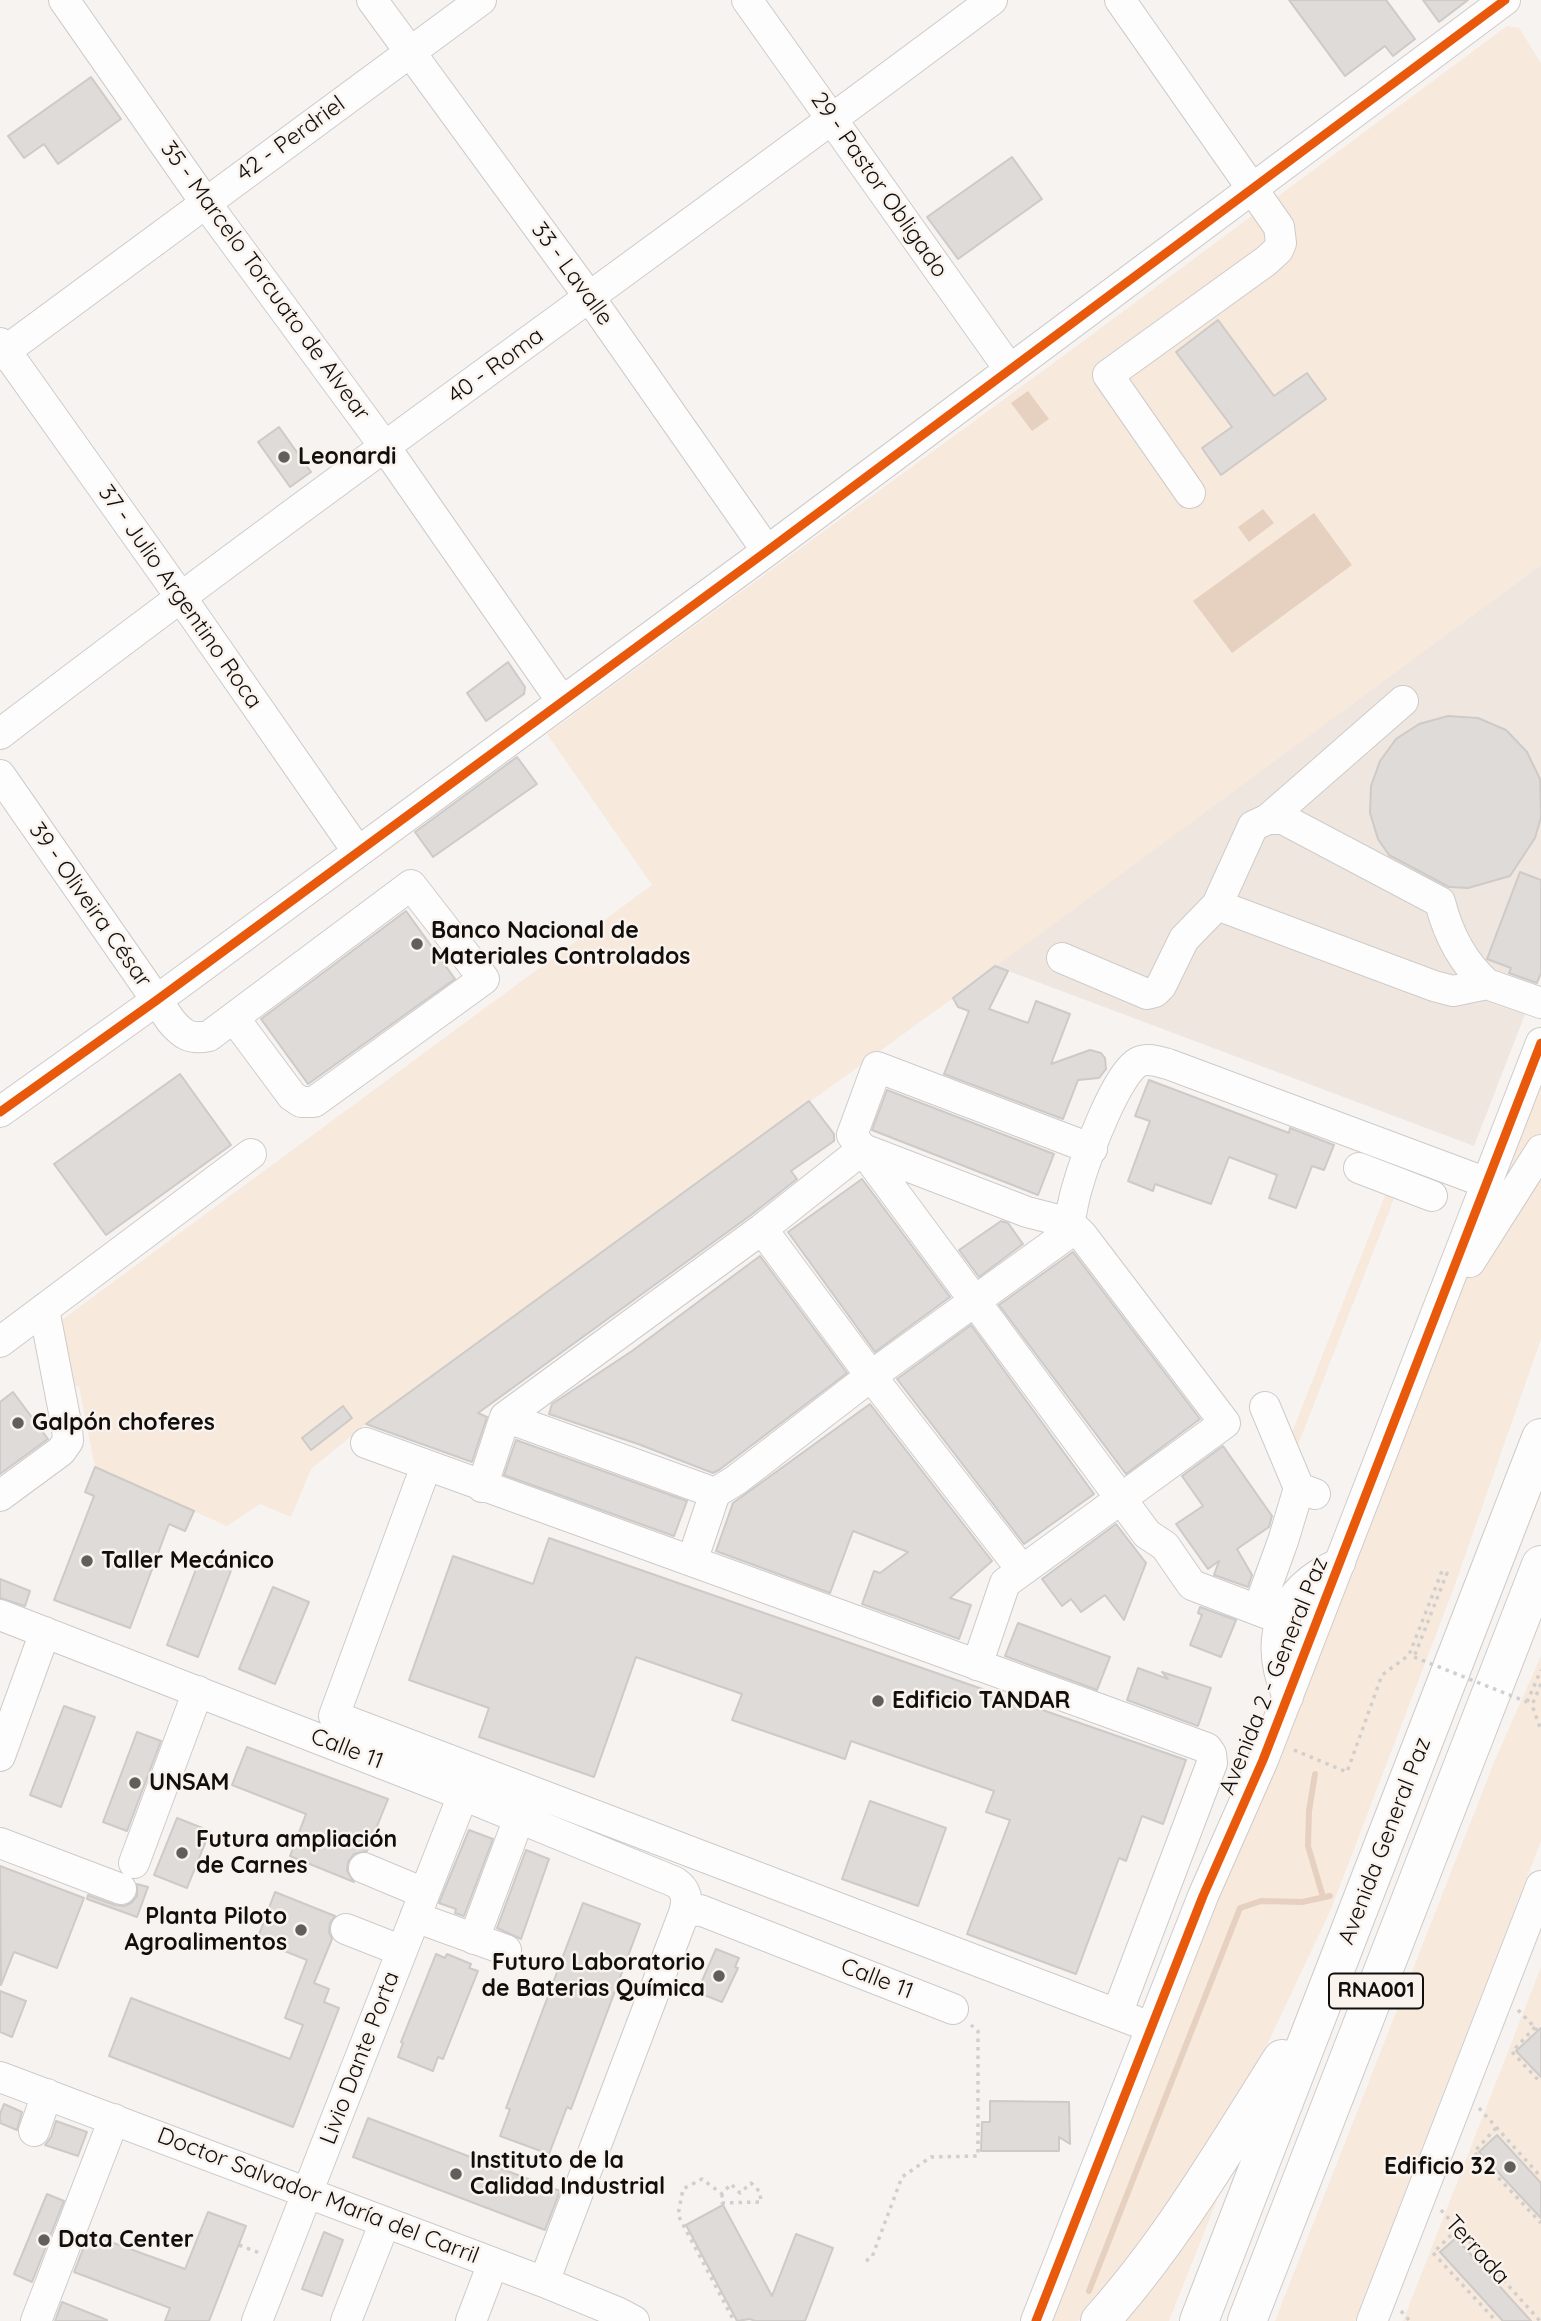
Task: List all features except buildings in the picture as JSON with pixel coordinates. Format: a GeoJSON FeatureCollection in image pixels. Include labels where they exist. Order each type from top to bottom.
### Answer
{"type":"FeatureCollection","features":[{"type":"Feature","properties":{"kind":"highway","name":"Avenida General Paz"},"geometry":{"type":"LineString","coordinates":[[1199,2321],[1541,1439]]}},
{"type":"Feature","properties":{"kind":"highway","name":"Avenida General Paz"},"geometry":{"type":"LineString","coordinates":[[1247,2321],[1523,1665],[1541,1564]]}},
{"type":"Feature","properties":{"kind":"highway"},"geometry":{"type":"LineString","coordinates":[[1523,1665],[1541,1594]]}},
{"type":"Feature","properties":{"kind":"highway"},"geometry":{"type":"LineString","coordinates":[[1100,2321],[1142,2271],[1181,2217],[1331,1980]]}},
{"type":"Feature","properties":{"kind":"street","name":"35 - Marcelo Torcuato de Alvear"},"geometry":{"type":"LineString","coordinates":[[64,0],[205,202],[385,447],[561,700]]}},
{"type":"Feature","properties":{"kind":"street","name":"33 - Lavalle"},"geometry":{"type":"LineString","coordinates":[[372,0],[590,298],[766,551]]}},
{"type":"Feature","properties":{"kind":"street","name":"42 - Perdriel"},"geometry":{"type":"LineString","coordinates":[[2,349],[481,0]]}},
{"type":"Feature","properties":{"kind":"street","name":"29 - Pastor Obligado"},"geometry":{"type":"LineString","coordinates":[[747,0],[1010,370]]}},
{"type":"Feature","properties":{"kind":"street","name":"40 - Roma"},"geometry":{"type":"LineString","coordinates":[[0,734],[180,596],[590,298],[992,0]]}},
{"type":"Feature","properties":{"kind":"street"},"geometry":{"type":"LineString","coordinates":[[1120,0],[1255,189],[1279,227],[1281,243],[1278,250],[1266,261],[1108,375],[1190,493]]}},
{"type":"Feature","properties":{"kind":"street"},"geometry":{"type":"LineString","coordinates":[[0,1112],[157,1000],[766,551],[1505,0]]}},
{"type":"Feature","properties":{"kind":"street","name":"37 - Julio Argentino Roca"},"geometry":{"type":"LineString","coordinates":[[2,349],[180,596],[358,852]]}},
{"type":"Feature","properties":{"kind":"street"},"geometry":{"type":"LineString","coordinates":[[1062,958],[1147,994],[1155,992],[1161,986],[1184,939],[1217,905],[1253,826],[1268,819],[1403,701]]}},
{"type":"Feature","properties":{"kind":"street","name":"39 - Oliveira César"},"geometry":{"type":"LineString","coordinates":[[0,775],[181,1032],[193,1040],[209,1037],[234,1018]]}},
{"type":"Feature","properties":{"kind":"street"},"geometry":{"type":"LineString","coordinates":[[1268,819],[1283,819],[1440,902],[1448,933],[1474,973],[1488,984],[1541,1003]]}},
{"type":"Feature","properties":{"kind":"street"},"geometry":{"type":"LineString","coordinates":[[411,885],[484,979],[314,1102],[301,1102],[292,1096],[234,1018],[411,885]]}},
{"type":"Feature","properties":{"kind":"street"},"geometry":{"type":"LineString","coordinates":[[1217,905],[1434,986],[1453,991],[1488,984]]}},
{"type":"Feature","properties":{"kind":"street","name":"Avenida 2 - General Paz"},"geometry":{"type":"LineString","coordinates":[[1036,2321],[1203,1896],[1271,1741],[1541,1043]]}},
{"type":"Feature","properties":{"kind":"street"},"geometry":{"type":"LineString","coordinates":[[692,1561],[715,1493],[1066,1235],[1078,1185],[1115,1089],[1130,1067],[1140,1060],[1152,1060],[1487,1183]]}},
{"type":"Feature","properties":{"kind":"street"},"geometry":{"type":"LineString","coordinates":[[1092,1149],[877,1066],[852,1135],[1147,1534],[1165,1546],[1192,1585],[1269,1614]]}},
{"type":"Feature","properties":{"kind":"street"},"geometry":{"type":"LineString","coordinates":[[863,1149],[1027,1212],[1070,1223],[1083,1235],[1225,1423],[1005,1583],[977,1665]]}},
{"type":"Feature","properties":{"kind":"street"},"geometry":{"type":"LineString","coordinates":[[482,1487],[505,1417],[762,1229],[863,1149]]}},
{"type":"Feature","properties":{"kind":"street"},"geometry":{"type":"LineString","coordinates":[[1429,1330],[1541,1150]]}},
{"type":"Feature","properties":{"kind":"street"},"geometry":{"type":"LineString","coordinates":[[1396,1182],[1406,1153]]}},
{"type":"Feature","properties":{"kind":"street"},"geometry":{"type":"LineString","coordinates":[[0,1342],[251,1154]]}},
{"type":"Feature","properties":{"kind":"street"},"geometry":{"type":"LineString","coordinates":[[1359,1168],[1432,1196]]}},
{"type":"Feature","properties":{"kind":"street"},"geometry":{"type":"LineString","coordinates":[[762,1229],[1022,1570]]}},
{"type":"Feature","properties":{"kind":"street"},"geometry":{"type":"LineString","coordinates":[[0,1496],[61,1451],[68,1441],[44,1309]]}},
{"type":"Feature","properties":{"kind":"street"},"geometry":{"type":"LineString","coordinates":[[1265,1406],[1307,1491],[1283,1541],[1269,1614],[1276,1639],[1280,1678],[1288,1697]]}},
{"type":"Feature","properties":{"kind":"street"},"geometry":{"type":"LineString","coordinates":[[505,1417],[715,1493]]}},
{"type":"Feature","properties":{"kind":"street"},"geometry":{"type":"LineString","coordinates":[[366,1443],[1207,1748],[1212,1763],[1117,2014]]}},
{"type":"Feature","properties":{"kind":"street"},"geometry":{"type":"LineString","coordinates":[[426,1466],[334,1716],[1151,2029]]}},
{"type":"Feature","properties":{"kind":"street"},"geometry":{"type":"LineString","coordinates":[[1269,1614],[1291,1600],[1304,1584],[1340,1563]]}},
{"type":"Feature","properties":{"kind":"street","name":"Calle 11"},"geometry":{"type":"LineString","coordinates":[[0,1615],[463,1795],[675,1881],[682,1887],[685,1904],[953,2009]]}},
{"type":"Feature","properties":{"kind":"street"},"geometry":{"type":"LineString","coordinates":[[0,1756],[45,1632]]}},
{"type":"Feature","properties":{"kind":"street"},"geometry":{"type":"LineString","coordinates":[[26,1862],[79,1885],[128,1876],[198,1691]]}},
{"type":"Feature","properties":{"kind":"street","name":"Livio Dante Porta"},"geometry":{"type":"LineString","coordinates":[[257,2321],[463,1795]]}},
{"type":"Feature","properties":{"kind":"street"},"geometry":{"type":"LineString","coordinates":[[474,1939],[519,1818]]}},
{"type":"Feature","properties":{"kind":"street"},"geometry":{"type":"LineString","coordinates":[[364,1868],[474,1939],[506,1951]]}},
{"type":"Feature","properties":{"kind":"street"},"geometry":{"type":"LineString","coordinates":[[1167,1881],[1203,1896]]}},
{"type":"Feature","properties":{"kind":"street"},"geometry":{"type":"LineString","coordinates":[[1372,2321],[1541,1886]]}},
{"type":"Feature","properties":{"kind":"street"},"geometry":{"type":"LineString","coordinates":[[544,2282],[685,1904]]}},
{"type":"Feature","properties":{"kind":"street"},"geometry":{"type":"LineString","coordinates":[[346,1929],[401,1951]]}},
{"type":"Feature","properties":{"kind":"street","name":"Doctor Salvador María del Carril"},"geometry":{"type":"LineString","coordinates":[[0,2077],[544,2282],[634,2321]]}},
{"type":"Feature","properties":{"kind":"street"},"geometry":{"type":"LineString","coordinates":[[34,2131],[47,2094]]}},
{"type":"Feature","properties":{"kind":"street"},"geometry":{"type":"LineString","coordinates":[[37,2321],[114,2119]]}},
{"type":"Feature","properties":{"kind":"street"},"geometry":{"type":"LineString","coordinates":[[346,2321],[385,2222]]}},
{"type":"Feature","properties":{"kind":"street"},"geometry":{"type":"LineString","coordinates":[[471,2321],[493,2263]]}},
{"type":"Feature","properties":{"kind":"path"},"geometry":{"type":"LineString","coordinates":[[1271,1741],[1347,1772],[1382,1675],[1409,1655],[1442,1571],[1447,1573],[1414,1657],[1527,1702],[1523,1665]]}},
{"type":"Feature","properties":{"kind":"path"},"geometry":{"type":"LineString","coordinates":[[1541,1684],[1532,1705],[1541,1730]]}},
{"type":"Feature","properties":{"kind":"path"},"geometry":{"type":"LineString","coordinates":[[866,2262],[872,2258],[902,2177],[931,2157],[978,2156],[978,2031],[953,2009]]}},
{"type":"Feature","properties":{"kind":"path"},"geometry":{"type":"LineString","coordinates":[[1518,2010],[1541,2034]]}},
{"type":"Feature","properties":{"kind":"path"},"geometry":{"type":"LineString","coordinates":[[1535,2027],[1512,2052],[1541,2082]]}},
{"type":"Feature","properties":{"kind":"path"},"geometry":{"type":"LineString","coordinates":[[1479,2108],[1541,2177]]}},
{"type":"Feature","properties":{"kind":"path"},"geometry":{"type":"LineString","coordinates":[[1496,2128],[1474,2152],[1541,2223]]}},
{"type":"Feature","properties":{"kind":"path"},"geometry":{"type":"LineString","coordinates":[[722,2194],[702,2179],[683,2189],[678,2215],[734,2321]]}},
{"type":"Feature","properties":{"kind":"path"},"geometry":{"type":"LineString","coordinates":[[740,2193],[751,2183],[760,2192],[761,2202],[722,2203],[722,2194],[731,2184],[740,2193],[741,2202]]}},
{"type":"Feature","properties":{"kind":"path"},"geometry":{"type":"LineString","coordinates":[[1457,2229],[1433,2253],[1496,2321]]}},
{"type":"Feature","properties":{"kind":"path"},"geometry":{"type":"LineString","coordinates":[[1401,2311],[1410,2321]]}},
{"type":"Feature","properties":{"kind":"shaded area"},"geometry":{"type":"Polygon","coordinates":[[[1507,26],[1519,28],[1541,63],[1541,565],[953,998],[366,1424],[311,1469],[291,1517],[260,1504],[227,1526],[95,1467],[79,1386],[67,1387],[55,1325],[652,885],[547,734],[1066,354],[1507,26]]]}},
{"type":"Feature","properties":{"kind":"shaded area"},"geometry":{"type":"Polygon","coordinates":[[[1028,391],[1049,419],[1032,431],[1011,403],[1028,391]]]}},
{"type":"Feature","properties":{"kind":"shaded area"},"geometry":{"type":"Polygon","coordinates":[[[1263,509],[1274,523],[1249,542],[1238,527],[1263,509]]]}},
{"type":"Feature","properties":{"kind":"shaded area"},"geometry":{"type":"Polygon","coordinates":[[[1314,513],[1352,565],[1232,653],[1193,601],[1314,513]]]}},
{"type":"Feature","properties":{"kind":"shaded area"},"geometry":{"type":"Polygon","coordinates":[[[1541,565],[1541,973],[1474,1146],[995,966],[1541,565]]]}},
{"type":"Feature","properties":{"kind":"shaded area"},"geometry":{"type":"Polygon","coordinates":[[[1541,1069],[1541,1133],[1511,1182],[1501,1178],[1541,1069]]]}},
{"type":"Feature","properties":{"kind":"shaded area"},"geometry":{"type":"Polygon","coordinates":[[[1541,1167],[1541,1339],[1453,1590],[1331,1909],[1242,2093],[1132,2256],[1078,2321],[1053,2321],[1438,1330],[1465,1281],[1541,1167]]]}},
{"type":"Feature","properties":{"kind":"shaded area"},"geometry":{"type":"Polygon","coordinates":[[[1386,1193],[1395,1196],[1294,1455],[1288,1443],[1386,1193]]]}},
{"type":"Feature","properties":{"kind":"shaded area"},"geometry":{"type":"Polygon","coordinates":[[[1541,1656],[1541,1841],[1355,2321],[1275,2321],[1495,1760],[1541,1656]]]}},
{"type":"Feature","properties":{"kind":"shaded area"},"geometry":{"type":"Polygon","coordinates":[[[1541,1967],[1541,2041],[1517,2051],[1541,2077],[1541,2183],[1497,2135],[1479,2152],[1541,2218],[1541,2321],[1531,2321],[1456,2239],[1503,2321],[1403,2321],[1541,1967]]]}},
{"type":"Feature","properties":{"kind":"shaded area"},"geometry":{"type":"Polygon","coordinates":[[[1225,2180],[1169,2321],[1116,2321],[1225,2180]]]}},
{"type":"Feature","properties":{"kind":"waterway"},"geometry":{"type":"LineString","coordinates":[[1315,1774],[1309,1811],[1308,1846],[1323,1897]]}},
{"type":"Feature","properties":{"kind":"waterway"},"geometry":{"type":"LineString","coordinates":[[1089,2291],[1240,1908],[1261,1901],[1302,1902],[1330,1896]]}},
{"type":"Feature","properties":{"kind":"cycle path"},"geometry":{"type":"LineString","coordinates":[[0,1112],[157,1000],[767,551],[1505,0]]}},
{"type":"Feature","properties":{"kind":"cycle path"},"geometry":{"type":"LineString","coordinates":[[1036,2321],[1203,1896],[1263,1760],[1541,1043]]}},
{"type":"Feature","properties":{"kind":"place","name":"Leonardi"},"geometry":{"type":"Point","coordinates":[284,457]}},
{"type":"Feature","properties":{"kind":"place","name":"Banco Nacional de Materiales Controlados"},"geometry":{"type":"Point","coordinates":[417,944]}},
{"type":"Feature","properties":{"kind":"place","name":"Galpón choferes"},"geometry":{"type":"Point","coordinates":[18,1423]}},
{"type":"Feature","properties":{"kind":"place","name":"Taller Mecánico"},"geometry":{"type":"Point","coordinates":[87,1561]}},
{"type":"Feature","properties":{"kind":"place","name":"Edificio TANDAR"},"geometry":{"type":"Point","coordinates":[878,1701]}},
{"type":"Feature","properties":{"kind":"place","name":"UNSAM"},"geometry":{"type":"Point","coordinates":[135,1783]}},
{"type":"Feature","properties":{"kind":"place","name":"Futura ampliación de Carnes"},"geometry":{"type":"Point","coordinates":[182,1853]}},
{"type":"Feature","properties":{"kind":"place","name":"Planta Piloto Agroalimentos"},"geometry":{"type":"Point","coordinates":[301,1930]}},
{"type":"Feature","properties":{"kind":"place","name":"Futuro Laboratorio de Baterias Química"},"geometry":{"type":"Point","coordinates":[719,1976]}},
{"type":"Feature","properties":{"kind":"place","name":"Edificio 32"},"geometry":{"type":"Point","coordinates":[1510,2167]}},
{"type":"Feature","properties":{"kind":"place","name":"Instituto de la Calidad Industrial"},"geometry":{"type":"Point","coordinates":[456,2174]}},
{"type":"Feature","properties":{"kind":"place","name":"Data Center"},"geometry":{"type":"Point","coordinates":[44,2240]}}]}
